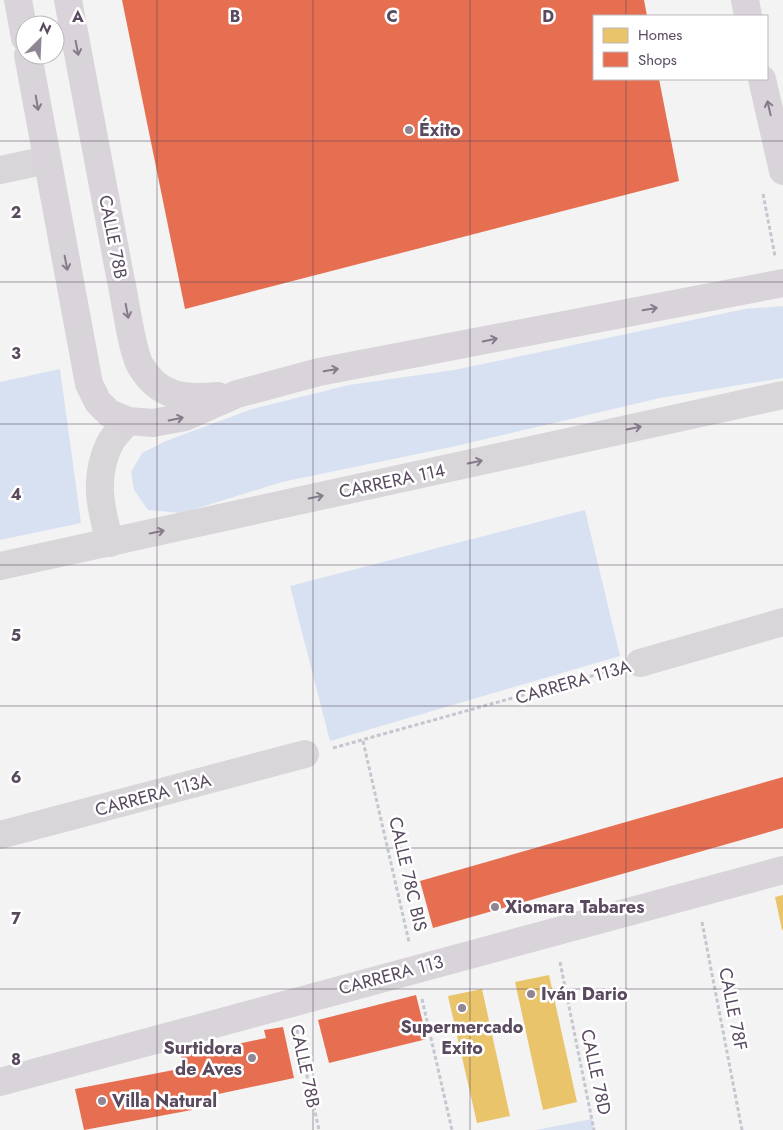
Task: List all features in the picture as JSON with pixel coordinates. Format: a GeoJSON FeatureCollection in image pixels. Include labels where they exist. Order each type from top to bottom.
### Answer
{"type":"FeatureCollection","features":[{"type":"Feature","properties":{"kind":"street"},"geometry":{"type":"LineString","coordinates":[[18,0],[21,15]]}},
{"type":"Feature","properties":{"kind":"street","name":"CALLE 78B"},"geometry":{"type":"LineString","coordinates":[[68,0],[116,257],[140,364],[154,383],[169,394],[191,399],[237,394]]}},
{"type":"Feature","properties":{"kind":"street"},"geometry":{"type":"LineString","coordinates":[[745,0],[748,15]]}},
{"type":"Feature","properties":{"kind":"street"},"geometry":{"type":"LineString","coordinates":[[30,65],[89,384],[98,402],[109,413],[128,421],[153,424],[185,417],[237,394],[319,372],[782,283]]}},
{"type":"Feature","properties":{"kind":"street"},"geometry":{"type":"LineString","coordinates":[[762,80],[783,171]]}},
{"type":"Feature","properties":{"kind":"street"},"geometry":{"type":"LineString","coordinates":[[0,170],[47,160]]}},
{"type":"Feature","properties":{"kind":"street","name":"CARRERA 114"},"geometry":{"type":"LineString","coordinates":[[0,566],[783,395]]}},
{"type":"Feature","properties":{"kind":"street"},"geometry":{"type":"LineString","coordinates":[[110,543],[99,502],[101,472],[109,444],[128,421]]}},
{"type":"Feature","properties":{"kind":"street","name":"CARRERA 113A"},"geometry":{"type":"LineString","coordinates":[[640,663],[783,622]]}},
{"type":"Feature","properties":{"kind":"street","name":"CARRERA 113A"},"geometry":{"type":"LineString","coordinates":[[0,835],[305,754]]}},
{"type":"Feature","properties":{"kind":"street","name":"CARRERA 113"},"geometry":{"type":"LineString","coordinates":[[0,1082],[415,968],[783,870]]}},
{"type":"Feature","properties":{"kind":"path","name":"CARRERA 113A"},"geometry":{"type":"LineString","coordinates":[[363,741],[640,663]]}},
{"type":"Feature","properties":{"kind":"path","name":"CALLE 78C BIS"},"geometry":{"type":"LineString","coordinates":[[363,741],[452,1130]]}},
{"type":"Feature","properties":{"kind":"path","name":"CALLE 78F"},"geometry":{"type":"LineString","coordinates":[[697,893],[742,1130]]}},
{"type":"Feature","properties":{"kind":"path","name":"CALLE 78D"},"geometry":{"type":"LineString","coordinates":[[553,931],[594,1130]]}},
{"type":"Feature","properties":{"kind":"path","name":"CALLE 78B"},"geometry":{"type":"LineString","coordinates":[[291,1002],[319,1130]]}},
{"type":"Feature","properties":{"kind":"shaded area"},"geometry":{"type":"Polygon","coordinates":[[[783,306],[783,378],[660,398],[456,446],[282,482],[182,513],[148,510],[134,490],[131,472],[142,453],[166,441],[252,409],[349,385],[454,370],[745,309],[783,306]]]}},
{"type":"Feature","properties":{"kind":"shaded area"},"geometry":{"type":"Polygon","coordinates":[[[60,369],[81,523],[0,540],[0,382],[60,369]]]}},
{"type":"Feature","properties":{"kind":"shaded area"},"geometry":{"type":"Polygon","coordinates":[[[585,510],[620,656],[330,741],[290,586],[585,510]]]}},
{"type":"Feature","properties":{"kind":"shaded area"},"geometry":{"type":"Polygon","coordinates":[[[592,1119],[594,1130],[536,1130],[592,1119]]]}},
{"type":"Feature","properties":{"kind":"building: Homes"},"geometry":{"type":"Polygon","coordinates":[[[783,895],[783,930],[782,930],[775,897],[783,895]]]}},
{"type":"Feature","properties":{"kind":"building: Homes"},"geometry":{"type":"Polygon","coordinates":[[[549,975],[577,1102],[543,1110],[515,982],[549,975]]]}},
{"type":"Feature","properties":{"kind":"building: Homes"},"geometry":{"type":"Polygon","coordinates":[[[482,989],[510,1116],[477,1123],[448,996],[482,989]]]}},
{"type":"Feature","properties":{"kind":"building: Shops","name":"Éxito"},"geometry":{"type":"Polygon","coordinates":[[[122,0],[644,0],[647,15],[593,15],[593,80],[659,80],[679,181],[185,309],[122,0]]]}},
{"type":"Feature","properties":{"kind":"building: Shops"},"geometry":{"type":"Polygon","coordinates":[[[783,777],[783,828],[433,928],[420,881],[783,777]]]}},
{"type":"Feature","properties":{"kind":"building: Shops"},"geometry":{"type":"Polygon","coordinates":[[[416,995],[427,1039],[329,1063],[318,1020],[416,995]]]}},
{"type":"Feature","properties":{"kind":"building: Shops"},"geometry":{"type":"Polygon","coordinates":[[[283,1027],[294,1078],[190,1100],[192,1110],[84,1130],[75,1089],[184,1068],[181,1056],[266,1038],[264,1030],[283,1027]]]}},
{"type":"Feature","properties":{"kind":"place","name":"Éxito"},"geometry":{"type":"Point","coordinates":[409,130]}},
{"type":"Feature","properties":{"kind":"place","name":"Xiomara Tabares"},"geometry":{"type":"Point","coordinates":[495,907]}},
{"type":"Feature","properties":{"kind":"place","name":"Iván Dario"},"geometry":{"type":"Point","coordinates":[531,994]}},
{"type":"Feature","properties":{"kind":"place","name":"Supermercado Exito"},"geometry":{"type":"Point","coordinates":[462,1008]}},
{"type":"Feature","properties":{"kind":"place","name":"Surtidora de Aves"},"geometry":{"type":"Point","coordinates":[252,1058]}},
{"type":"Feature","properties":{"kind":"place","name":"Villa Natural"},"geometry":{"type":"Point","coordinates":[102,1101]}}]}
